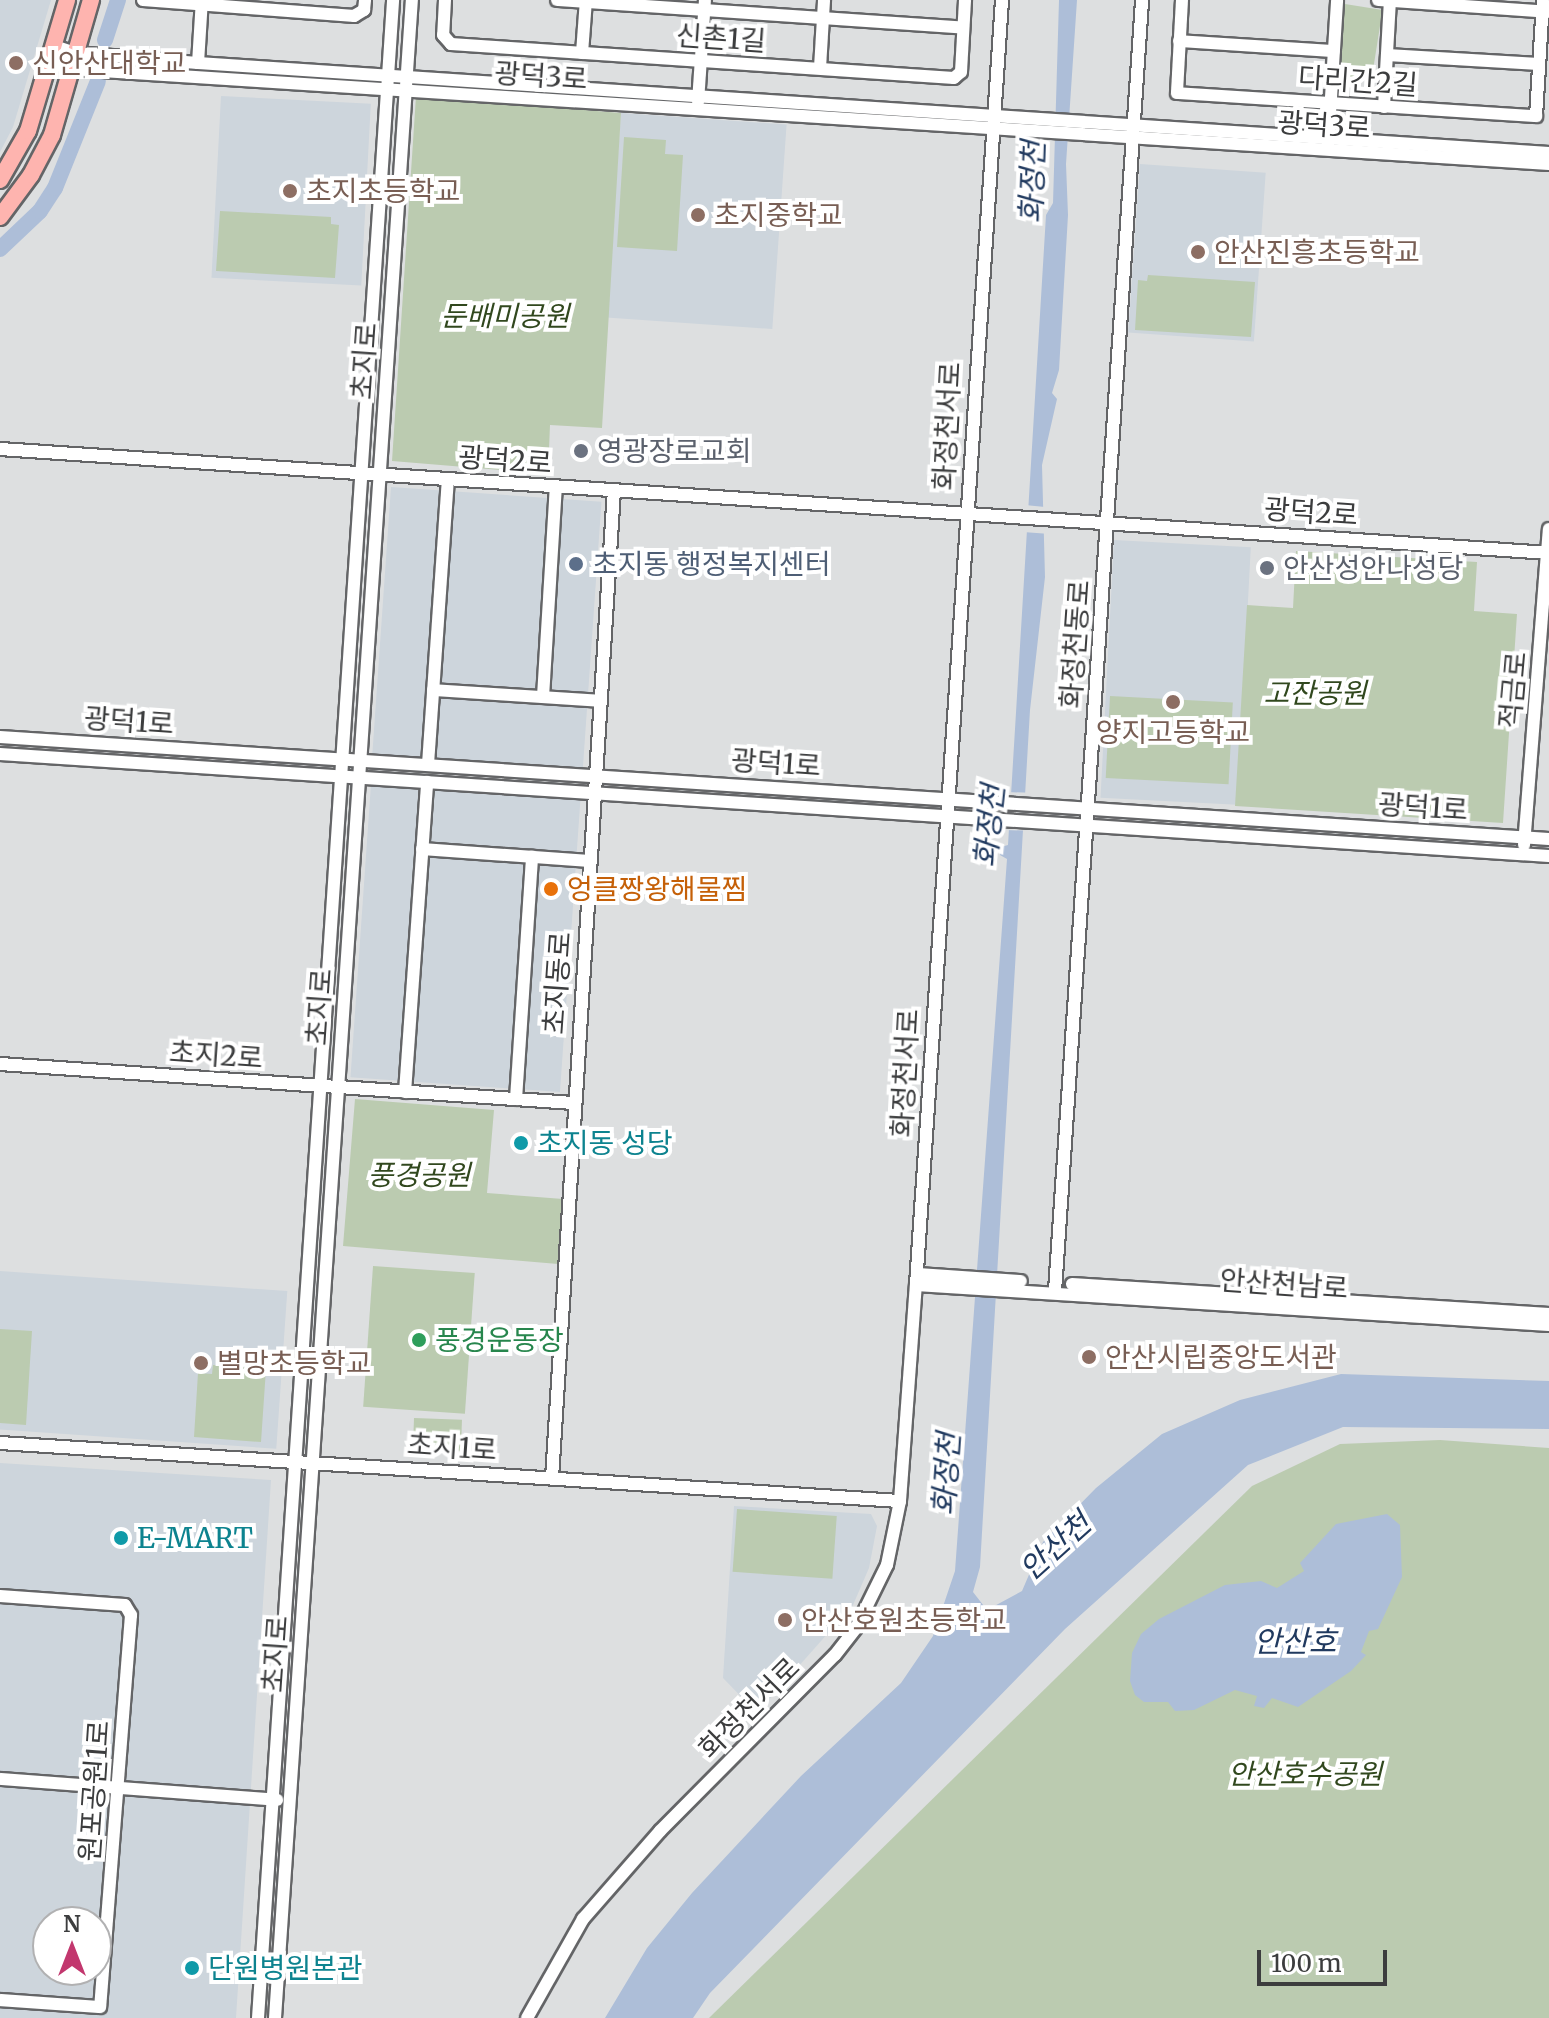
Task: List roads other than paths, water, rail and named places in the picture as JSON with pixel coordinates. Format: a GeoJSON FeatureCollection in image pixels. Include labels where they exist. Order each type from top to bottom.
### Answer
{"type":"FeatureCollection","features":[{"type":"Feature","properties":{"kind":"main road"},"geometry":{"type":"LineString","coordinates":[[0,180],[28,131],[67,0]]}},
{"type":"Feature","properties":{"kind":"main road"},"geometry":{"type":"LineString","coordinates":[[0,217],[31,175],[52,135],[91,0]]}},
{"type":"Feature","properties":{"kind":"street"},"geometry":{"type":"LineString","coordinates":[[143,0],[202,2],[354,16],[364,10],[365,0]]}},
{"type":"Feature","properties":{"kind":"street","name":"초지로"},"geometry":{"type":"LineString","coordinates":[[258,2018],[393,0]]}},
{"type":"Feature","properties":{"kind":"street","name":"초지로"},"geometry":{"type":"LineString","coordinates":[[275,2018],[412,0]]}},
{"type":"Feature","properties":{"kind":"street","name":"신촌1길"},"geometry":{"type":"LineString","coordinates":[[445,0],[443,35],[451,44],[954,78],[961,72],[965,0]]}},
{"type":"Feature","properties":{"kind":"street"},"geometry":{"type":"LineString","coordinates":[[557,0],[704,5],[823,18],[963,28]]}},
{"type":"Feature","properties":{"kind":"street"},"geometry":{"type":"LineString","coordinates":[[820,68],[824,0]]}},
{"type":"Feature","properties":{"kind":"street","name":"화정천서로"},"geometry":{"type":"LineString","coordinates":[[527,2018],[557,1959],[612,1882],[835,1655],[856,1628],[887,1565],[900,1501],[917,1279],[1002,0]]}},
{"type":"Feature","properties":{"kind":"street","name":"화정천동로"},"geometry":{"type":"LineString","coordinates":[[1055,1287],[1142,0]]}},
{"type":"Feature","properties":{"kind":"street","name":"다리간2길"},"geometry":{"type":"LineString","coordinates":[[1182,0],[1177,93],[1536,116],[1545,8]]}},
{"type":"Feature","properties":{"kind":"street"},"geometry":{"type":"LineString","coordinates":[[1328,144],[1337,0]]}},
{"type":"Feature","properties":{"kind":"street"},"geometry":{"type":"LineString","coordinates":[[1378,0],[1545,8]]}},
{"type":"Feature","properties":{"kind":"street"},"geometry":{"type":"LineString","coordinates":[[1384,107],[1390,0]]}},
{"type":"Feature","properties":{"kind":"street"},"geometry":{"type":"LineString","coordinates":[[582,53],[586,1]]}},
{"type":"Feature","properties":{"kind":"street"},"geometry":{"type":"LineString","coordinates":[[198,63],[202,2]]}},
{"type":"Feature","properties":{"kind":"street"},"geometry":{"type":"LineString","coordinates":[[698,103],[704,5]]}},
{"type":"Feature","properties":{"kind":"street","name":"다리간2길"},"geometry":{"type":"LineString","coordinates":[[1179,41],[1334,51]]}},
{"type":"Feature","properties":{"kind":"street","name":"광덕3로"},"geometry":{"type":"LineString","coordinates":[[54,46],[74,61],[405,92],[698,103]]}},
{"type":"Feature","properties":{"kind":"street","name":"다리간2길"},"geometry":{"type":"LineString","coordinates":[[1387,55],[1539,64]]}},
{"type":"Feature","properties":{"kind":"street","name":"광덕3로"},"geometry":{"type":"LineString","coordinates":[[48,62],[198,63],[387,75],[698,103],[1133,130],[1549,164]]}},
{"type":"Feature","properties":{"kind":"street","name":"광덕3로"},"geometry":{"type":"LineString","coordinates":[[1328,144],[1549,153]]}},
{"type":"Feature","properties":{"kind":"street","name":"광덕2로"},"geometry":{"type":"LineString","coordinates":[[0,449],[1548,553]]}},
{"type":"Feature","properties":{"kind":"street"},"geometry":{"type":"LineString","coordinates":[[428,764],[448,480]]}},
{"type":"Feature","properties":{"kind":"street"},"geometry":{"type":"LineString","coordinates":[[543,697],[556,487]]}},
{"type":"Feature","properties":{"kind":"street","name":"초지동로"},"geometry":{"type":"LineString","coordinates":[[552,1478],[573,1103],[614,491]]}},
{"type":"Feature","properties":{"kind":"street","name":"적금로"},"geometry":{"type":"LineString","coordinates":[[1524,854],[1549,529]]}},
{"type":"Feature","properties":{"kind":"street"},"geometry":{"type":"LineString","coordinates":[[433,690],[601,701]]}},
{"type":"Feature","properties":{"kind":"street","name":"광덕1로"},"geometry":{"type":"LineString","coordinates":[[0,737],[1549,839]]}},
{"type":"Feature","properties":{"kind":"street","name":"광덕1로"},"geometry":{"type":"LineString","coordinates":[[0,754],[1049,820],[1549,856]]}},
{"type":"Feature","properties":{"kind":"street"},"geometry":{"type":"LineString","coordinates":[[405,1092],[427,782]]}},
{"type":"Feature","properties":{"kind":"street"},"geometry":{"type":"LineString","coordinates":[[422,849],[590,861]]}},
{"type":"Feature","properties":{"kind":"street"},"geometry":{"type":"LineString","coordinates":[[516,1099],[532,857]]}},
{"type":"Feature","properties":{"kind":"street","name":"초지2로"},"geometry":{"type":"LineString","coordinates":[[0,1064],[573,1103]]}},
{"type":"Feature","properties":{"kind":"street","name":"안산천남로"},"geometry":{"type":"LineString","coordinates":[[917,1279],[1549,1314]]}},
{"type":"Feature","properties":{"kind":"street","name":"안산천남로"},"geometry":{"type":"LineString","coordinates":[[1055,1287],[1549,1325]]}},
{"type":"Feature","properties":{"kind":"street","name":"초지1로"},"geometry":{"type":"LineString","coordinates":[[0,1443],[900,1501]]}},
{"type":"Feature","properties":{"kind":"street","name":"원포공원1로"},"geometry":{"type":"LineString","coordinates":[[0,1596],[129,1609],[100,2007],[0,2000]]}},
{"type":"Feature","properties":{"kind":"street"},"geometry":{"type":"LineString","coordinates":[[0,1779],[289,1800]]}},
{"type":"Feature","properties":{"kind":"water","name":"안산천"},"geometry":{"type":"Polygon","coordinates":[[[1059,0],[1077,0],[1066,164],[1068,215],[1059,370],[1052,393],[1057,399],[1042,465],[1045,577],[1030,710],[980,1567],[973,1592],[987,1610],[1022,1591],[1043,1542],[1096,1488],[1162,1434],[1240,1400],[1341,1374],[1549,1381],[1549,1429],[1343,1427],[1248,1465],[1065,1629],[710,1993],[693,2018],[605,2018],[647,1948],[692,1893],[801,1776],[901,1683],[933,1636],[955,1571],[1007,859],[1000,855],[1001,847],[1008,845],[1046,215],[1053,203],[1059,0]]]}},
{"type":"Feature","properties":{"kind":"water","name":"안산호"},"geometry":{"type":"Polygon","coordinates":[[[1387,1514],[1400,1525],[1402,1577],[1378,1629],[1369,1631],[1361,1652],[1366,1655],[1351,1671],[1298,1707],[1272,1698],[1264,1708],[1254,1706],[1257,1696],[1235,1690],[1194,1710],[1175,1711],[1168,1702],[1144,1702],[1135,1695],[1130,1681],[1132,1653],[1141,1634],[1159,1619],[1225,1585],[1261,1581],[1277,1588],[1304,1571],[1300,1563],[1336,1524],[1387,1514]]]}},
{"type":"Feature","properties":{"kind":"waterway"},"geometry":{"type":"LineString","coordinates":[[105,40],[118,0]]}},
{"type":"Feature","properties":{"kind":"waterway"},"geometry":{"type":"LineString","coordinates":[[0,249],[40,211],[55,188],[98,81]]}},
{"type":"Feature","properties":{"kind":"place","name":"신안산대학교"},"geometry":{"type":"Point","coordinates":[16,63]}},
{"type":"Feature","properties":{"kind":"place","name":"초지초등학교"},"geometry":{"type":"Point","coordinates":[290,191]}},
{"type":"Feature","properties":{"kind":"place","name":"초지중학교"},"geometry":{"type":"Point","coordinates":[698,215]}},
{"type":"Feature","properties":{"kind":"place","name":"안산진흥초등학교"},"geometry":{"type":"Point","coordinates":[1198,252]}},
{"type":"Feature","properties":{"kind":"place","name":"영광장로교회"},"geometry":{"type":"Point","coordinates":[581,451]}},
{"type":"Feature","properties":{"kind":"place","name":"초지동 행정복지센터"},"geometry":{"type":"Point","coordinates":[576,564]}},
{"type":"Feature","properties":{"kind":"place","name":"안산성안나성당"},"geometry":{"type":"Point","coordinates":[1267,568]}},
{"type":"Feature","properties":{"kind":"place","name":"양지고등학교"},"geometry":{"type":"Point","coordinates":[1173,702]}},
{"type":"Feature","properties":{"kind":"place","name":"엉클짱왕해물찜"},"geometry":{"type":"Point","coordinates":[551,889]}},
{"type":"Feature","properties":{"kind":"place","name":"초지동 성당"},"geometry":{"type":"Point","coordinates":[521,1143]}},
{"type":"Feature","properties":{"kind":"place","name":"풍경운동장"},"geometry":{"type":"Point","coordinates":[419,1340]}},
{"type":"Feature","properties":{"kind":"place","name":"안산시립중앙도서관"},"geometry":{"type":"Point","coordinates":[1089,1357]}},
{"type":"Feature","properties":{"kind":"place","name":"별망초등학교"},"geometry":{"type":"Point","coordinates":[201,1363]}},
{"type":"Feature","properties":{"kind":"place","name":"E-MART"},"geometry":{"type":"Point","coordinates":[121,1538]}},
{"type":"Feature","properties":{"kind":"place","name":"안산호원초등학교"},"geometry":{"type":"Point","coordinates":[785,1620]}},
{"type":"Feature","properties":{"kind":"place","name":"단원병원본관"},"geometry":{"type":"Point","coordinates":[192,1968]}},
{"type":"Feature","properties":{"kind":"water label","name":"화정천"},"geometry":{"type":"Point","coordinates":[1032,182]}},
{"type":"Feature","properties":{"kind":"water label","name":"화정천"},"geometry":{"type":"Point","coordinates":[989,826]}},
{"type":"Feature","properties":{"kind":"water label","name":"화정천"},"geometry":{"type":"Point","coordinates":[946,1474]}},
{"type":"Feature","properties":{"kind":"park label","name":"둔배미공원"},"geometry":{"type":"Point","coordinates":[505,316]}},
{"type":"Feature","properties":{"kind":"park label","name":"고잔공원"},"geometry":{"type":"Point","coordinates":[1315,693]}},
{"type":"Feature","properties":{"kind":"park label","name":"풍경공원"},"geometry":{"type":"Point","coordinates":[419,1175]}},
{"type":"Feature","properties":{"kind":"park label","name":"안산호수공원"},"geometry":{"type":"Point","coordinates":[1305,1774]}}]}
